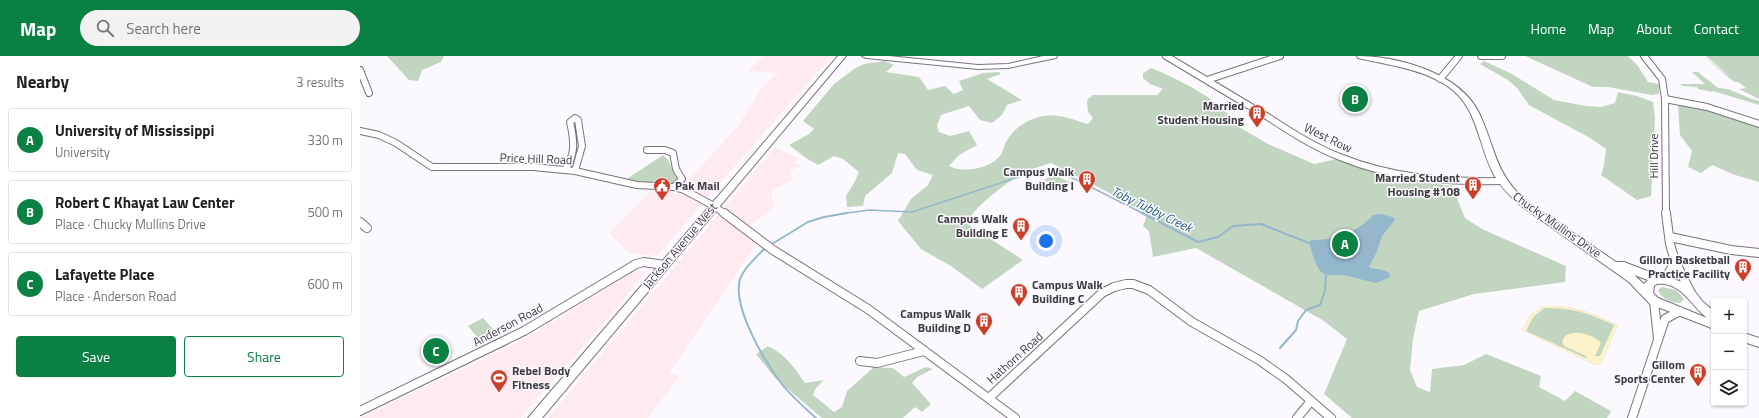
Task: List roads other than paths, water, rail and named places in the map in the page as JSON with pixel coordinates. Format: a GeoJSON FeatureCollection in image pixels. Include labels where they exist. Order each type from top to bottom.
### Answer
{"type":"FeatureCollection","features":[{"type":"Feature","properties":{"kind":"street","name":"Jackson Avenue West"},"geometry":{"type":"LineString","coordinates":[[534,418],[842,56]]}},
{"type":"Feature","properties":{"kind":"street"},"geometry":{"type":"LineString","coordinates":[[866,56],[891,57],[986,67],[1008,66],[1053,56]]}},
{"type":"Feature","properties":{"kind":"street","name":"West Row"},"geometry":{"type":"LineString","coordinates":[[1166,56],[1309,142],[1361,165],[1397,174],[1437,180],[1468,182],[1501,181]]}},
{"type":"Feature","properties":{"kind":"street"},"geometry":{"type":"LineString","coordinates":[[1207,80],[1280,56]]}},
{"type":"Feature","properties":{"kind":"street","name":"Chucky Mullins Drive"},"geometry":{"type":"LineString","coordinates":[[1361,56],[1416,68],[1440,79],[1462,94],[1476,113],[1501,181],[1523,204],[1595,254],[1607,260],[1681,286],[1711,314]]}},
{"type":"Feature","properties":{"kind":"street"},"geometry":{"type":"LineString","coordinates":[[1440,79],[1459,56]]}},
{"type":"Feature","properties":{"kind":"street"},"geometry":{"type":"LineString","coordinates":[[1481,56],[1502,56]]}},
{"type":"Feature","properties":{"kind":"street","name":"Hill Drive"},"geometry":{"type":"LineString","coordinates":[[1644,56],[1662,79],[1665,99],[1666,214],[1670,244],[1675,261],[1678,264],[1693,298]]}},
{"type":"Feature","properties":{"kind":"street"},"geometry":{"type":"LineString","coordinates":[[360,70],[361,77],[369,94]]}},
{"type":"Feature","properties":{"kind":"street"},"geometry":{"type":"LineString","coordinates":[[1665,99],[1707,107],[1759,124]]}},
{"type":"Feature","properties":{"kind":"street"},"geometry":{"type":"LineString","coordinates":[[565,170],[574,155],[575,147],[570,122],[575,118],[578,120],[583,141],[581,159],[575,171]]}},
{"type":"Feature","properties":{"kind":"street","name":"Price Hill Road"},"geometry":{"type":"LineString","coordinates":[[361,132],[376,134],[398,143],[432,167],[533,168],[575,171],[637,185],[674,187],[684,190],[714,206]]}},
{"type":"Feature","properties":{"kind":"street"},"geometry":{"type":"LineString","coordinates":[[648,150],[665,150],[673,153],[674,162],[682,179],[674,187]]}},
{"type":"Feature","properties":{"kind":"street","name":"Hathorn Road"},"geometry":{"type":"LineString","coordinates":[[714,206],[773,250],[868,309],[989,398],[1102,293],[1114,287],[1133,284],[1149,290],[1192,322],[1259,360],[1286,379],[1331,418]]}},
{"type":"Feature","properties":{"kind":"street"},"geometry":{"type":"LineString","coordinates":[[360,222],[367,228]]}},
{"type":"Feature","properties":{"kind":"street"},"geometry":{"type":"LineString","coordinates":[[1670,237],[1731,250],[1759,253]]}},
{"type":"Feature","properties":{"kind":"street","name":"Chucky Mullins Drive"},"geometry":{"type":"LineString","coordinates":[[1607,260],[1634,279],[1651,297],[1711,324]]}},
{"type":"Feature","properties":{"kind":"street"},"geometry":{"type":"LineString","coordinates":[[1658,341],[1650,283],[1662,280],[1675,261]]}},
{"type":"Feature","properties":{"kind":"street","name":"Anderson Road"},"geometry":{"type":"LineString","coordinates":[[360,411],[524,331],[632,266],[644,262],[664,265]]}},
{"type":"Feature","properties":{"kind":"street"},"geometry":{"type":"LineString","coordinates":[[1632,418],[1665,319],[1680,311],[1690,308],[1693,298]]}},
{"type":"Feature","properties":{"kind":"street"},"geometry":{"type":"LineString","coordinates":[[1747,338],[1759,343]]}},
{"type":"Feature","properties":{"kind":"street"},"geometry":{"type":"LineString","coordinates":[[860,361],[877,363],[924,351]]}},
{"type":"Feature","properties":{"kind":"street"},"geometry":{"type":"LineString","coordinates":[[989,398],[1015,418]]}},
{"type":"Feature","properties":{"kind":"street"},"geometry":{"type":"LineString","coordinates":[[1297,418],[1311,401]]}},
{"type":"Feature","properties":{"kind":"water"},"geometry":{"type":"Polygon","coordinates":[[[1382,214],[1395,218],[1382,236],[1369,267],[1386,271],[1389,273],[1390,277],[1376,283],[1343,275],[1326,275],[1320,271],[1315,262],[1309,243],[1311,240],[1337,237],[1353,231],[1373,215],[1382,214]]]}},
{"type":"Feature","properties":{"kind":"waterway","name":"Toby Tubby Creek"},"geometry":{"type":"LineString","coordinates":[[1057,172],[1075,179],[1144,214]]}},
{"type":"Feature","properties":{"kind":"waterway","name":"Toby Tubby Creek"},"geometry":{"type":"LineString","coordinates":[[846,213],[869,210],[912,212],[1025,175]]}},
{"type":"Feature","properties":{"kind":"waterway","name":"Toby Tubby Creek"},"geometry":{"type":"LineString","coordinates":[[772,244],[808,222],[824,217],[846,213]]}},
{"type":"Feature","properties":{"kind":"waterway","name":"Toby Tubby Creek"},"geometry":{"type":"LineString","coordinates":[[840,214],[846,213]]}},
{"type":"Feature","properties":{"kind":"waterway","name":"Toby Tubby Creek"},"geometry":{"type":"LineString","coordinates":[[1142,213],[1198,242],[1218,237],[1233,226],[1261,224],[1309,243]]}},
{"type":"Feature","properties":{"kind":"waterway","name":"Toby Tubby Creek"},"geometry":{"type":"LineString","coordinates":[[765,248],[748,266],[740,279],[739,291],[745,319],[774,374],[789,392],[816,418]]}},
{"type":"Feature","properties":{"kind":"waterway"},"geometry":{"type":"LineString","coordinates":[[1280,348],[1296,330],[1298,321],[1306,310],[1320,305],[1325,291],[1326,275]]}},
{"type":"Feature","properties":{"kind":"place","name":"Robert C Khayat Law Center"},"geometry":{"type":"Point","coordinates":[1355,99]}},
{"type":"Feature","properties":{"kind":"place","name":"Married Student Housing"},"geometry":{"type":"Point","coordinates":[1257,128]}},
{"type":"Feature","properties":{"kind":"place","name":"Campus Walk Building I"},"geometry":{"type":"Point","coordinates":[1087,194]}},
{"type":"Feature","properties":{"kind":"place","name":"Married Student Housing #108"},"geometry":{"type":"Point","coordinates":[1473,200]}},
{"type":"Feature","properties":{"kind":"place","name":"Pak Mail"},"geometry":{"type":"Point","coordinates":[662,201]}},
{"type":"Feature","properties":{"kind":"place","name":"Campus Walk Building E"},"geometry":{"type":"Point","coordinates":[1021,241]}},
{"type":"Feature","properties":{"kind":"place","name":"University of Mississippi"},"geometry":{"type":"Point","coordinates":[1345,244]}},
{"type":"Feature","properties":{"kind":"place","name":"Gillom Basketball Practice Facility"},"geometry":{"type":"Point","coordinates":[1743,282]}},
{"type":"Feature","properties":{"kind":"place","name":"Campus Walk Building C"},"geometry":{"type":"Point","coordinates":[1019,307]}},
{"type":"Feature","properties":{"kind":"place","name":"Campus Walk Building D"},"geometry":{"type":"Point","coordinates":[984,336]}},
{"type":"Feature","properties":{"kind":"place","name":"Lafayette Place"},"geometry":{"type":"Point","coordinates":[436,351]}},
{"type":"Feature","properties":{"kind":"place","name":"Gillom Sports Center"},"geometry":{"type":"Point","coordinates":[1698,387]}},
{"type":"Feature","properties":{"kind":"place","name":"Rebel Body Fitness"},"geometry":{"type":"Point","coordinates":[499,393]}}]}
